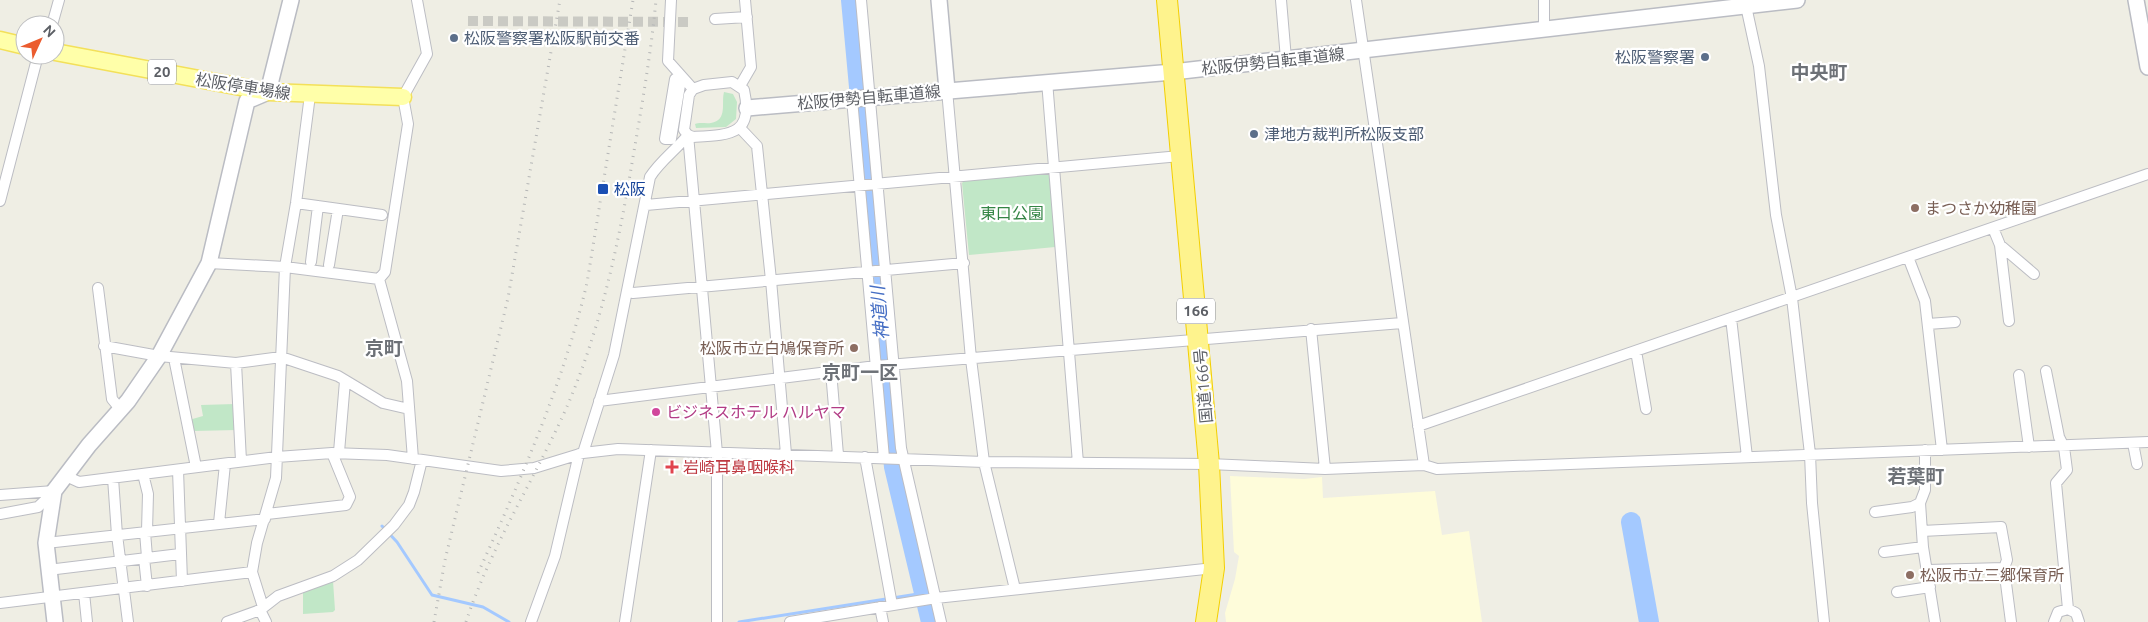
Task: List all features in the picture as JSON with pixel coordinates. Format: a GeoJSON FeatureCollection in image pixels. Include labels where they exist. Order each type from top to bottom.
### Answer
{"type":"FeatureCollection","features":[{"type":"Feature","properties":{"kind":"highway","name":"国道166号"},"geometry":{"type":"LineString","coordinates":[[1167,0],[1209,464],[1214,568],[1210,619]]}},
{"type":"Feature","properties":{"kind":"main road"},"geometry":{"type":"LineString","coordinates":[[55,622],[46,543],[54,491],[89,445],[166,357],[209,263],[247,101],[268,92],[291,0]]}},
{"type":"Feature","properties":{"kind":"main road"},"geometry":{"type":"LineString","coordinates":[[939,0],[946,90]]}},
{"type":"Feature","properties":{"kind":"main road","name":"松阪伊勢自転車道線"},"geometry":{"type":"LineString","coordinates":[[747,108],[1047,81],[1173,72],[1797,0]]}},
{"type":"Feature","properties":{"kind":"main road"},"geometry":{"type":"LineString","coordinates":[[2136,0],[2148,67]]}},
{"type":"Feature","properties":{"kind":"main road"},"geometry":{"type":"LineString","coordinates":[[0,40],[15,44]]}},
{"type":"Feature","properties":{"kind":"main road","name":"松阪停車場線"},"geometry":{"type":"LineString","coordinates":[[65,54],[268,92],[404,97]]}},
{"type":"Feature","properties":{"kind":"street"},"geometry":{"type":"LineString","coordinates":[[55,15],[60,0]]}},
{"type":"Feature","properties":{"kind":"street"},"geometry":{"type":"LineString","coordinates":[[380,279],[385,272],[408,124],[404,97],[427,54],[417,0]]}},
{"type":"Feature","properties":{"kind":"street"},"geometry":{"type":"LineString","coordinates":[[670,0],[668,61],[694,90]]}},
{"type":"Feature","properties":{"kind":"street"},"geometry":{"type":"LineString","coordinates":[[740,86],[751,67],[745,0]]}},
{"type":"Feature","properties":{"kind":"street"},"geometry":{"type":"LineString","coordinates":[[861,0],[902,458],[936,598],[940,622]]}},
{"type":"Feature","properties":{"kind":"street"},"geometry":{"type":"LineString","coordinates":[[1281,0],[1286,59]]}},
{"type":"Feature","properties":{"kind":"street"},"geometry":{"type":"LineString","coordinates":[[1356,0],[1424,465]]}},
{"type":"Feature","properties":{"kind":"street"},"geometry":{"type":"LineString","coordinates":[[1544,0],[1544,28]]}},
{"type":"Feature","properties":{"kind":"street"},"geometry":{"type":"LineString","coordinates":[[1746,6],[1759,66],[1776,216],[1792,298],[1810,454],[1812,504],[1824,622]]}},
{"type":"Feature","properties":{"kind":"street"},"geometry":{"type":"LineString","coordinates":[[715,19],[747,17]]}},
{"type":"Feature","properties":{"kind":"street"},"geometry":{"type":"LineString","coordinates":[[0,201],[35,65]]}},
{"type":"Feature","properties":{"kind":"street"},"geometry":{"type":"LineString","coordinates":[[675,79],[680,85],[671,139],[665,139],[667,130],[675,79]]}},
{"type":"Feature","properties":{"kind":"street"},"geometry":{"type":"LineString","coordinates":[[1047,81],[1078,463]]}},
{"type":"Feature","properties":{"kind":"street"},"geometry":{"type":"LineString","coordinates":[[688,135],[700,137],[732,133],[740,128],[747,116],[744,90],[732,82],[704,85],[694,90],[689,95],[684,130],[688,135],[713,386],[717,453],[717,622]]}},
{"type":"Feature","properties":{"kind":"street"},"geometry":{"type":"LineString","coordinates":[[946,90],[964,262],[971,359],[984,462],[1015,589]]}},
{"type":"Feature","properties":{"kind":"street"},"geometry":{"type":"LineString","coordinates":[[266,622],[252,572],[276,478],[285,267],[296,203],[310,95]]}},
{"type":"Feature","properties":{"kind":"street"},"geometry":{"type":"LineString","coordinates":[[852,99],[858,185],[877,366],[884,458]]}},
{"type":"Feature","properties":{"kind":"street"},"geometry":{"type":"LineString","coordinates":[[740,128],[757,146],[786,454]]}},
{"type":"Feature","properties":{"kind":"street"},"geometry":{"type":"LineString","coordinates":[[531,622],[554,556],[581,454],[614,355],[646,205],[650,177],[656,167],[673,154],[688,135]]}},
{"type":"Feature","properties":{"kind":"street"},"geometry":{"type":"LineString","coordinates":[[646,205],[1180,156]]}},
{"type":"Feature","properties":{"kind":"street"},"geometry":{"type":"LineString","coordinates":[[1418,426],[2148,174]]}},
{"type":"Feature","properties":{"kind":"street"},"geometry":{"type":"LineString","coordinates":[[296,203],[382,215]]}},
{"type":"Feature","properties":{"kind":"street"},"geometry":{"type":"LineString","coordinates":[[311,262],[318,206]]}},
{"type":"Feature","properties":{"kind":"street"},"geometry":{"type":"LineString","coordinates":[[329,265],[338,209]]}},
{"type":"Feature","properties":{"kind":"street"},"geometry":{"type":"LineString","coordinates":[[1993,228],[2000,246],[2010,321]]}},
{"type":"Feature","properties":{"kind":"street"},"geometry":{"type":"LineString","coordinates":[[2000,246],[2034,274]]}},
{"type":"Feature","properties":{"kind":"street"},"geometry":{"type":"LineString","coordinates":[[1908,257],[1925,300],[1942,450]]}},
{"type":"Feature","properties":{"kind":"street"},"geometry":{"type":"LineString","coordinates":[[627,292],[633,293],[964,262]]}},
{"type":"Feature","properties":{"kind":"street"},"geometry":{"type":"LineString","coordinates":[[209,263],[285,267],[380,279]]}},
{"type":"Feature","properties":{"kind":"street"},"geometry":{"type":"LineString","coordinates":[[227,622],[261,609],[278,596],[323,580],[349,567],[394,526],[414,492],[418,460],[409,409],[407,381],[380,279]]}},
{"type":"Feature","properties":{"kind":"street"},"geometry":{"type":"LineString","coordinates":[[98,288],[112,399],[121,410]]}},
{"type":"Feature","properties":{"kind":"street"},"geometry":{"type":"LineString","coordinates":[[1731,318],[1747,457]]}},
{"type":"Feature","properties":{"kind":"street"},"geometry":{"type":"LineString","coordinates":[[1928,324],[1955,322]]}},
{"type":"Feature","properties":{"kind":"street"},"geometry":{"type":"LineString","coordinates":[[599,401],[877,366],[1402,323]]}},
{"type":"Feature","properties":{"kind":"street"},"geometry":{"type":"LineString","coordinates":[[1311,329],[1325,469]]}},
{"type":"Feature","properties":{"kind":"street"},"geometry":{"type":"LineString","coordinates":[[104,346],[166,357],[236,363],[282,358],[338,376],[384,403],[409,409]]}},
{"type":"Feature","properties":{"kind":"street"},"geometry":{"type":"LineString","coordinates":[[1636,351],[1646,409]]}},
{"type":"Feature","properties":{"kind":"street"},"geometry":{"type":"LineString","coordinates":[[166,357],[196,467]]}},
{"type":"Feature","properties":{"kind":"street"},"geometry":{"type":"LineString","coordinates":[[236,363],[241,461]]}},
{"type":"Feature","properties":{"kind":"street"},"geometry":{"type":"LineString","coordinates":[[831,371],[838,455]]}},
{"type":"Feature","properties":{"kind":"street"},"geometry":{"type":"LineString","coordinates":[[2046,371],[2059,437],[2064,447],[2067,470],[2056,483],[2068,609]]}},
{"type":"Feature","properties":{"kind":"street"},"geometry":{"type":"LineString","coordinates":[[2019,375],[2029,447]]}},
{"type":"Feature","properties":{"kind":"street"},"geometry":{"type":"LineString","coordinates":[[46,543],[219,524],[346,505],[350,496],[335,452],[345,381]]}},
{"type":"Feature","properties":{"kind":"street"},"geometry":{"type":"LineString","coordinates":[[66,476],[79,482],[241,461],[335,452],[387,455],[501,470],[534,468],[581,454],[618,449],[838,455],[984,462],[1209,464],[1325,469],[1424,465],[1437,469],[1810,454],[2064,447],[2148,442]]}},
{"type":"Feature","properties":{"kind":"street"},"geometry":{"type":"LineString","coordinates":[[2133,443],[2137,464]]}},
{"type":"Feature","properties":{"kind":"street"},"geometry":{"type":"LineString","coordinates":[[625,622],[651,450]]}},
{"type":"Feature","properties":{"kind":"street"},"geometry":{"type":"LineString","coordinates":[[1925,450],[1925,490],[1920,503],[1923,547],[1936,622]]}},
{"type":"Feature","properties":{"kind":"street"},"geometry":{"type":"LineString","coordinates":[[865,457],[891,601]]}},
{"type":"Feature","properties":{"kind":"street"},"geometry":{"type":"LineString","coordinates":[[219,524],[225,464]]}},
{"type":"Feature","properties":{"kind":"street"},"geometry":{"type":"LineString","coordinates":[[178,470],[182,581]]}},
{"type":"Feature","properties":{"kind":"street"},"geometry":{"type":"LineString","coordinates":[[143,474],[148,494],[146,532],[147,586]]}},
{"type":"Feature","properties":{"kind":"street"},"geometry":{"type":"LineString","coordinates":[[113,478],[117,535],[128,622]]}},
{"type":"Feature","properties":{"kind":"street"},"geometry":{"type":"LineString","coordinates":[[0,495],[54,491]]}},
{"type":"Feature","properties":{"kind":"street"},"geometry":{"type":"LineString","coordinates":[[0,514],[38,507],[54,491]]}},
{"type":"Feature","properties":{"kind":"street"},"geometry":{"type":"LineString","coordinates":[[1875,512],[1912,507],[1920,503]]}},
{"type":"Feature","properties":{"kind":"street"},"geometry":{"type":"LineString","coordinates":[[1922,531],[2001,527],[2008,560],[2004,568],[2011,622]]}},
{"type":"Feature","properties":{"kind":"street"},"geometry":{"type":"LineString","coordinates":[[1884,552],[1923,547]]}},
{"type":"Feature","properties":{"kind":"street"},"geometry":{"type":"LineString","coordinates":[[48,570],[180,554]]}},
{"type":"Feature","properties":{"kind":"street"},"geometry":{"type":"LineString","coordinates":[[790,622],[880,607],[891,601],[918,601],[1214,568]]}},
{"type":"Feature","properties":{"kind":"street"},"geometry":{"type":"LineString","coordinates":[[1928,570],[2004,568]]}},
{"type":"Feature","properties":{"kind":"street"},"geometry":{"type":"LineString","coordinates":[[0,603],[252,572]]}},
{"type":"Feature","properties":{"kind":"street"},"geometry":{"type":"LineString","coordinates":[[1897,592],[1930,587]]}},
{"type":"Feature","properties":{"kind":"street"},"geometry":{"type":"LineString","coordinates":[[84,593],[87,622]]}},
{"type":"Feature","properties":{"kind":"street"},"geometry":{"type":"LineString","coordinates":[[880,607],[883,622]]}},
{"type":"Feature","properties":{"kind":"street"},"geometry":{"type":"LineString","coordinates":[[2054,622],[2058,612],[2068,609],[2076,613],[2080,622]]}},
{"type":"Feature","properties":{"kind":"shaded area"},"geometry":{"type":"Polygon","coordinates":[[[1230,476],[1304,479],[1322,477],[1323,498],[1435,491],[1442,535],[1469,531],[1482,622],[1226,622],[1225,613],[1235,579],[1239,556],[1234,552],[1230,476]]]}},
{"type":"Feature","properties":{"kind":"green space"},"geometry":{"type":"Polygon","coordinates":[[[724,92],[733,94],[737,102],[736,119],[726,127],[696,128],[695,124],[711,123],[720,118],[723,110],[724,92]]]}},
{"type":"Feature","properties":{"kind":"green space","name":"東口公園"},"geometry":{"type":"Polygon","coordinates":[[[1045,172],[1051,177],[1055,247],[969,255],[962,183],[967,178],[1045,172]]]}},
{"type":"Feature","properties":{"kind":"green space"},"geometry":{"type":"Polygon","coordinates":[[[235,404],[237,430],[193,431],[189,420],[203,416],[201,405],[235,404]]]}},
{"type":"Feature","properties":{"kind":"green space"},"geometry":{"type":"Polygon","coordinates":[[[333,581],[335,610],[333,612],[303,614],[303,592],[333,581]]]}},
{"type":"Feature","properties":{"kind":"waterway","name":"神道川"},"geometry":{"type":"LineString","coordinates":[[851,0],[894,467],[931,622]]}},
{"type":"Feature","properties":{"kind":"waterway"},"geometry":{"type":"LineString","coordinates":[[1631,522],[1649,622]]}},
{"type":"Feature","properties":{"kind":"waterway"},"geometry":{"type":"LineString","coordinates":[[382,526],[397,542],[432,595],[483,607],[509,622]]}},
{"type":"Feature","properties":{"kind":"waterway"},"geometry":{"type":"LineString","coordinates":[[739,622],[924,593]]}},
{"type":"Feature","properties":{"kind":"tunnel"},"geometry":{"type":"LineString","coordinates":[[468,21],[688,22]]}},
{"type":"Feature","properties":{"kind":"railway"},"geometry":{"type":"LineString","coordinates":[[434,622],[445,560],[508,298],[560,0]]}},
{"type":"Feature","properties":{"kind":"railway"},"geometry":{"type":"LineString","coordinates":[[478,573],[540,431],[577,321],[587,283],[633,0]]}},
{"type":"Feature","properties":{"kind":"railway"},"geometry":{"type":"LineString","coordinates":[[466,622],[476,593],[501,538],[569,402],[591,342],[608,282],[628,189],[652,40],[656,0]]}},
{"type":"Feature","properties":{"kind":"place","name":"松阪警察署松阪駅前交番"},"geometry":{"type":"Point","coordinates":[454,38]}},
{"type":"Feature","properties":{"kind":"place","name":"松阪警察署"},"geometry":{"type":"Point","coordinates":[1705,57]}},
{"type":"Feature","properties":{"kind":"place","name":"津地方裁判所松阪支部"},"geometry":{"type":"Point","coordinates":[1254,134]}},
{"type":"Feature","properties":{"kind":"place","name":"松阪"},"geometry":{"type":"Point","coordinates":[603,189]}},
{"type":"Feature","properties":{"kind":"place","name":"まつさか幼稚園"},"geometry":{"type":"Point","coordinates":[1915,208]}},
{"type":"Feature","properties":{"kind":"place","name":"松阪市立白鳩保育所"},"geometry":{"type":"Point","coordinates":[854,348]}},
{"type":"Feature","properties":{"kind":"place","name":"ビジネスホテル ハルヤマ"},"geometry":{"type":"Point","coordinates":[656,412]}},
{"type":"Feature","properties":{"kind":"place","name":"岩崎耳鼻咽喉科"},"geometry":{"type":"Point","coordinates":[672,467]}},
{"type":"Feature","properties":{"kind":"place","name":"松阪市立三郷保育所"},"geometry":{"type":"Point","coordinates":[1910,575]}},
{"type":"Feature","properties":{"kind":"district","name":"中央町"},"geometry":{"type":"Point","coordinates":[1819,72]}},
{"type":"Feature","properties":{"kind":"district","name":"京町"},"geometry":{"type":"Point","coordinates":[384,348]}},
{"type":"Feature","properties":{"kind":"district","name":"京町一区"},"geometry":{"type":"Point","coordinates":[860,372]}},
{"type":"Feature","properties":{"kind":"district","name":"若葉町"},"geometry":{"type":"Point","coordinates":[1916,476]}}]}
